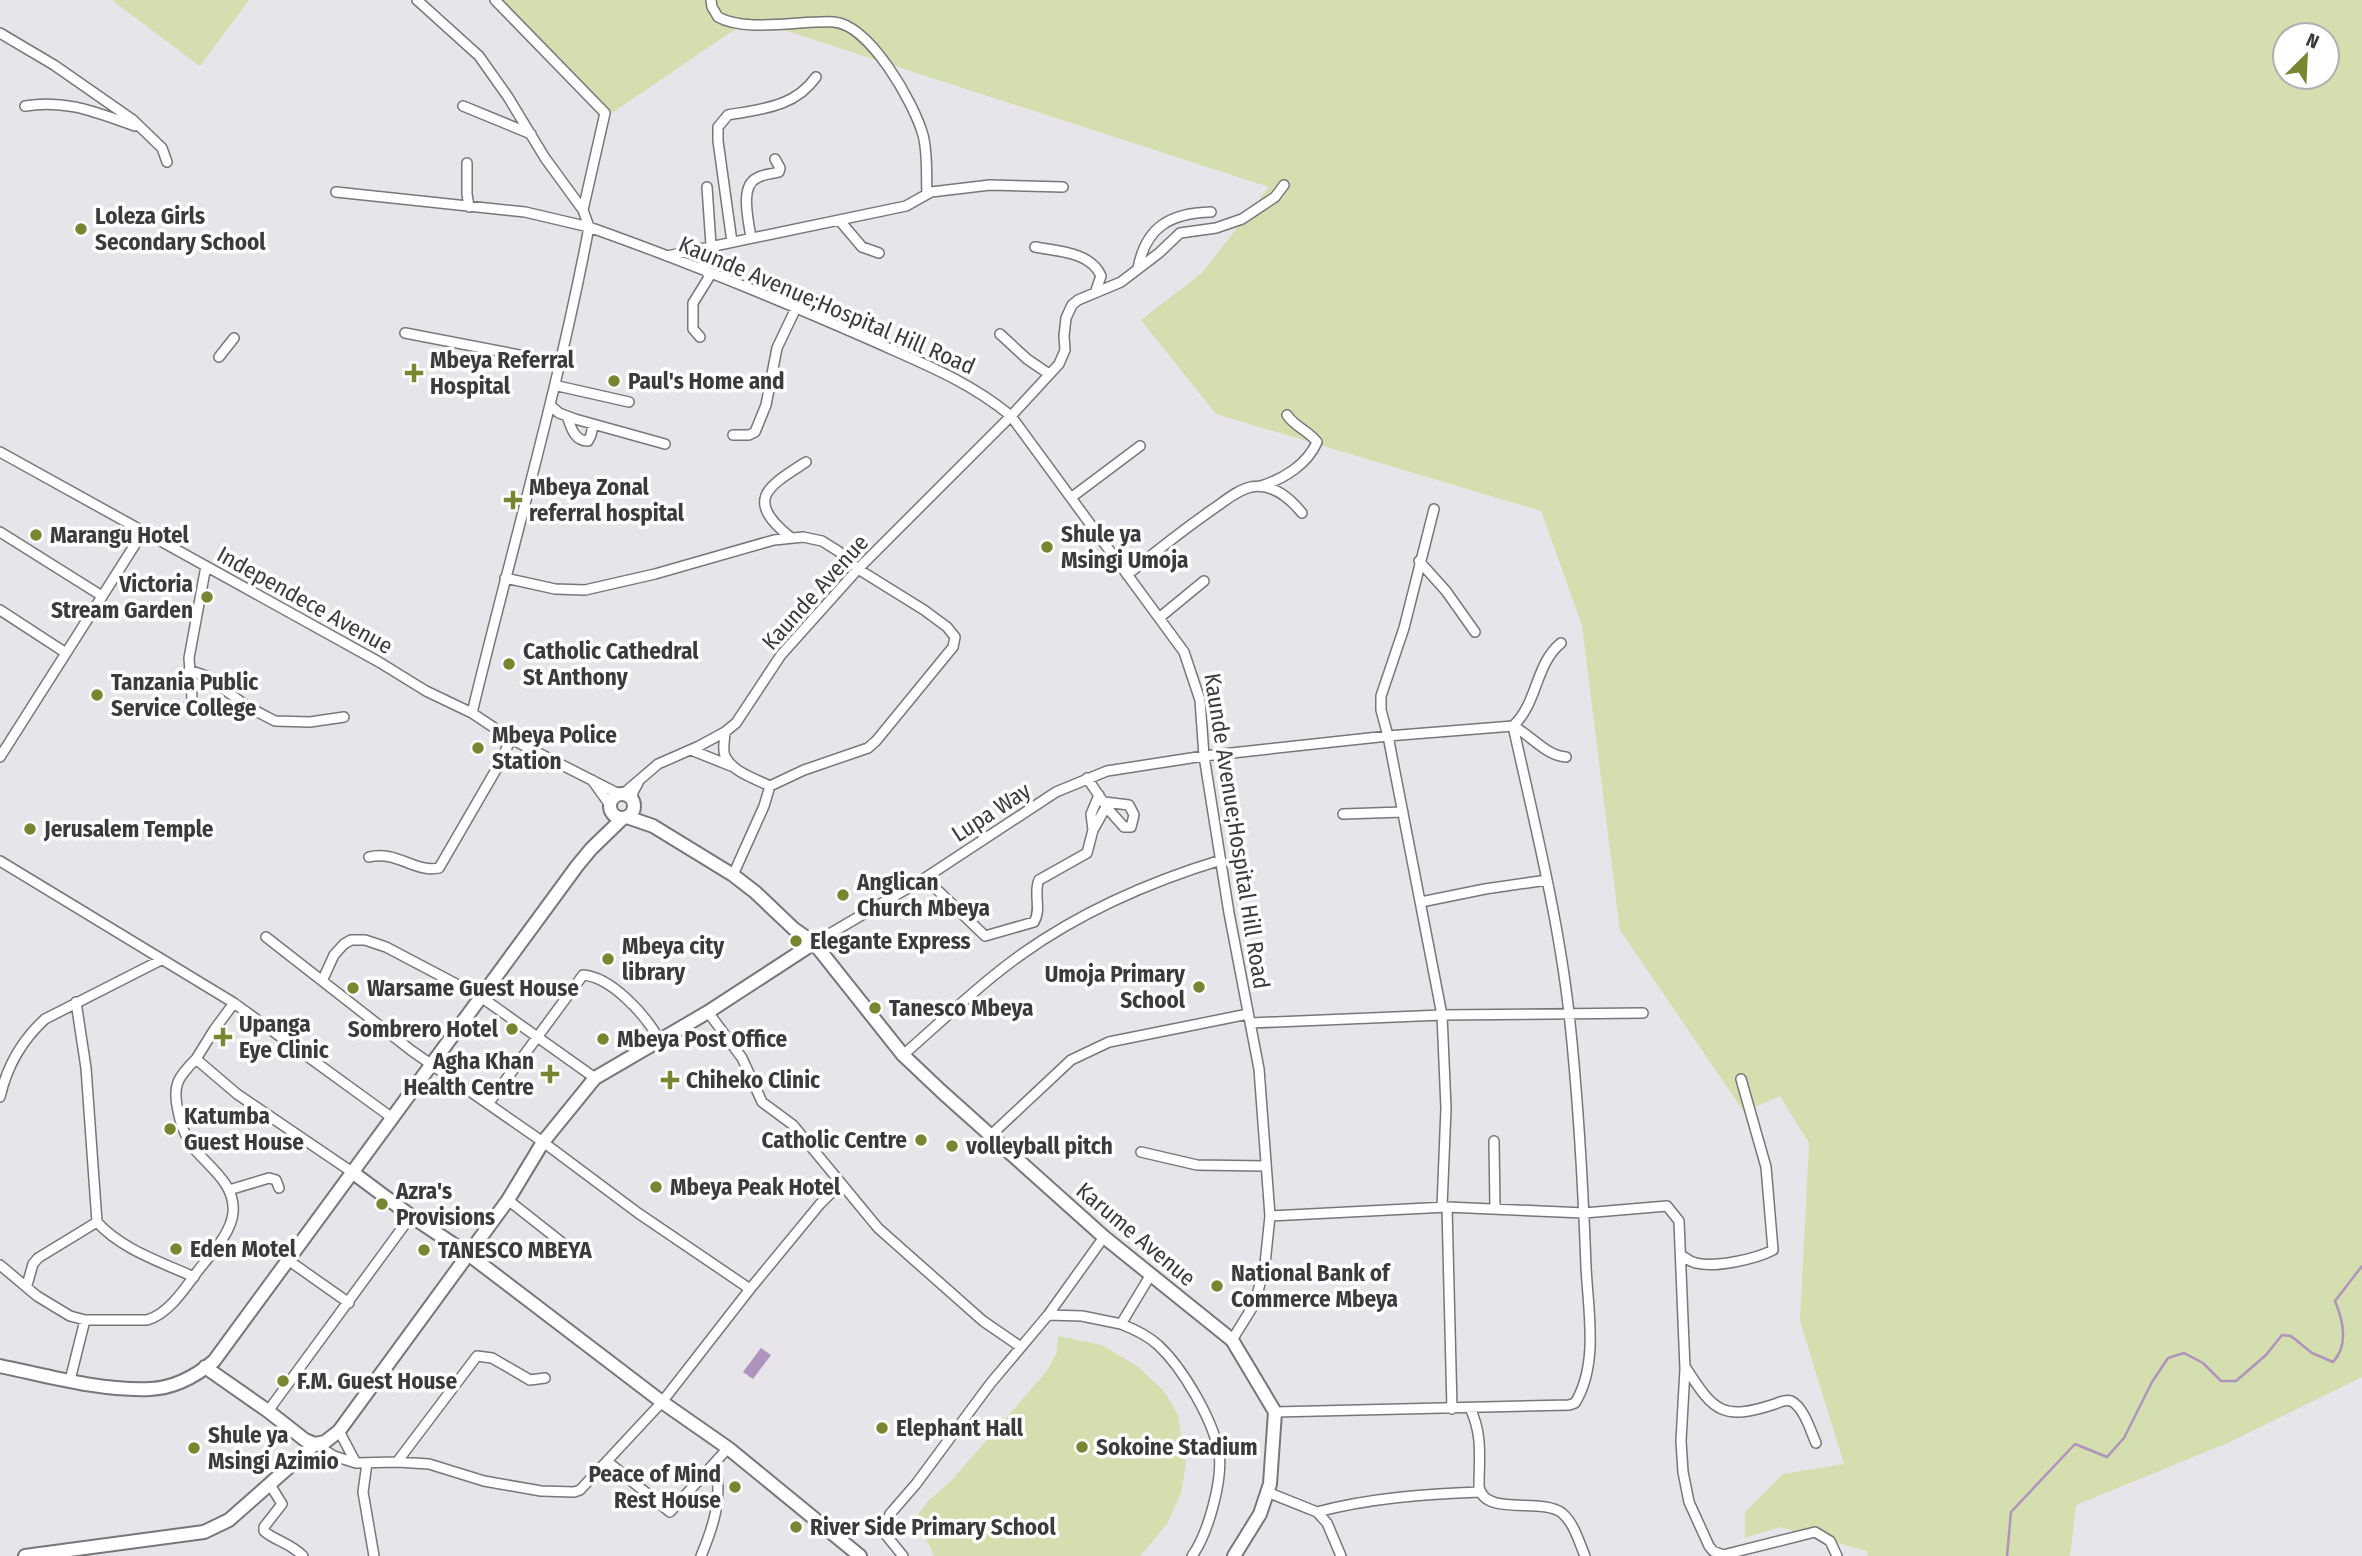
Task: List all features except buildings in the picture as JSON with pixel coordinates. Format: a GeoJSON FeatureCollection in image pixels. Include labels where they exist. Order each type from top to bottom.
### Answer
{"type":"FeatureCollection","features":[{"type":"Feature","properties":{"kind":"main road"},"geometry":{"type":"LineString","coordinates":[[0,1366],[104,1386],[151,1389],[181,1381],[214,1360],[430,1063],[577,866],[599,840],[626,805],[613,798],[599,840]]}},
{"type":"Feature","properties":{"kind":"main road","name":"Karume Avenue"},"geometry":{"type":"LineString","coordinates":[[610,807],[614,815],[626,805],[653,826],[733,875],[794,929],[814,943],[903,1055],[1104,1237],[1232,1340],[1275,1412]]}},
{"type":"Feature","properties":{"kind":"main road"},"geometry":{"type":"LineString","coordinates":[[25,1556],[204,1532],[229,1520],[315,1444],[330,1440],[339,1431],[508,1200],[543,1142],[595,1078],[708,1012],[814,943]]}},
{"type":"Feature","properties":{"kind":"main road"},"geometry":{"type":"LineString","coordinates":[[352,1172],[468,1254],[662,1402],[728,1448],[860,1556]]}},
{"type":"Feature","properties":{"kind":"main road"},"geometry":{"type":"LineString","coordinates":[[205,1367],[305,1440],[315,1444]]}},
{"type":"Feature","properties":{"kind":"main road"},"geometry":{"type":"LineString","coordinates":[[1234,1556],[1260,1514],[1267,1492],[1272,1467],[1275,1412]]}},
{"type":"Feature","properties":{"kind":"street"},"geometry":{"type":"LineString","coordinates":[[417,0],[473,49],[583,210],[589,227],[551,406],[472,713]]}},
{"type":"Feature","properties":{"kind":"street"},"geometry":{"type":"LineString","coordinates":[[495,0],[605,113],[583,210]]}},
{"type":"Feature","properties":{"kind":"street"},"geometry":{"type":"LineString","coordinates":[[711,0],[718,18],[740,24],[832,22],[853,27],[894,76],[918,121],[924,140],[927,194]]}},
{"type":"Feature","properties":{"kind":"street"},"geometry":{"type":"LineString","coordinates":[[0,33],[93,90],[142,128],[162,148],[167,162]]}},
{"type":"Feature","properties":{"kind":"street"},"geometry":{"type":"LineString","coordinates":[[732,242],[718,141],[720,122],[728,115],[792,100],[809,87],[816,77]]}},
{"type":"Feature","properties":{"kind":"street"},"geometry":{"type":"LineString","coordinates":[[25,106],[50,102],[72,105],[142,128]]}},
{"type":"Feature","properties":{"kind":"street"},"geometry":{"type":"LineString","coordinates":[[463,106],[531,134]]}},
{"type":"Feature","properties":{"kind":"street"},"geometry":{"type":"LineString","coordinates":[[751,237],[748,187],[757,177],[779,172],[780,168],[775,159]]}},
{"type":"Feature","properties":{"kind":"street"},"geometry":{"type":"LineString","coordinates":[[467,163],[469,207]]}},
{"type":"Feature","properties":{"kind":"street"},"geometry":{"type":"LineString","coordinates":[[665,256],[906,205],[931,192],[990,185],[1063,187]]}},
{"type":"Feature","properties":{"kind":"street"},"geometry":{"type":"LineString","coordinates":[[1095,293],[1116,285],[1180,233],[1216,228],[1242,219],[1275,197],[1284,185]]}},
{"type":"Feature","properties":{"kind":"street"},"geometry":{"type":"LineString","coordinates":[[707,187],[711,245]]}},
{"type":"Feature","properties":{"kind":"street","name":"Kaunde Avenue;Hospital Hill Road"},"geometry":{"type":"LineString","coordinates":[[336,192],[525,212],[589,227],[796,308],[968,385],[1011,416],[1188,660],[1199,700],[1204,756],[1259,1069],[1270,1216],[1265,1264],[1255,1303],[1232,1340]]}},
{"type":"Feature","properties":{"kind":"street"},"geometry":{"type":"LineString","coordinates":[[1138,268],[1144,243],[1161,225],[1189,214],[1211,212]]}},
{"type":"Feature","properties":{"kind":"street"},"geometry":{"type":"LineString","coordinates":[[840,220],[862,247],[879,253]]}},
{"type":"Feature","properties":{"kind":"street"},"geometry":{"type":"LineString","coordinates":[[1035,247],[1074,255],[1094,263],[1101,276],[1095,293]]}},
{"type":"Feature","properties":{"kind":"street"},"geometry":{"type":"LineString","coordinates":[[698,248],[708,273],[692,303],[693,330],[700,337]]}},
{"type":"Feature","properties":{"kind":"street","name":"Kaunde Avenue"},"geometry":{"type":"LineString","coordinates":[[626,805],[641,779],[658,764],[691,750],[736,723],[781,655],[858,569],[1011,416],[1059,364],[1065,350],[1064,329],[1072,305],[1082,297],[1095,293]]}},
{"type":"Feature","properties":{"kind":"street"},"geometry":{"type":"LineString","coordinates":[[733,435],[749,436],[755,432],[766,405],[777,348],[796,308]]}},
{"type":"Feature","properties":{"kind":"street"},"geometry":{"type":"LineString","coordinates":[[405,332],[561,363]]}},
{"type":"Feature","properties":{"kind":"street"},"geometry":{"type":"LineString","coordinates":[[1000,334],[1027,359],[1049,374]]}},
{"type":"Feature","properties":{"kind":"street"},"geometry":{"type":"LineString","coordinates":[[219,357],[234,338]]}},
{"type":"Feature","properties":{"kind":"street"},"geometry":{"type":"LineString","coordinates":[[556,383],[558,386],[629,402]]}},
{"type":"Feature","properties":{"kind":"street"},"geometry":{"type":"LineString","coordinates":[[551,406],[566,416],[665,444]]}},
{"type":"Feature","properties":{"kind":"street"},"geometry":{"type":"LineString","coordinates":[[1127,575],[1170,540],[1233,496],[1279,480],[1302,462],[1317,442],[1287,415]]}},
{"type":"Feature","properties":{"kind":"street"},"geometry":{"type":"LineString","coordinates":[[566,416],[573,432],[581,441],[590,439],[593,425]]}},
{"type":"Feature","properties":{"kind":"street"},"geometry":{"type":"LineString","coordinates":[[1072,497],[1140,446]]}},
{"type":"Feature","properties":{"kind":"street","name":"Independece Avenue"},"geometry":{"type":"LineString","coordinates":[[0,452],[379,662],[426,691],[472,713],[511,739],[592,780],[626,805]]}},
{"type":"Feature","properties":{"kind":"street"},"geometry":{"type":"LineString","coordinates":[[790,537],[770,515],[764,499],[767,489],[806,462]]}},
{"type":"Feature","properties":{"kind":"street"},"geometry":{"type":"LineString","coordinates":[[1259,487],[1280,492],[1293,501],[1302,513]]}},
{"type":"Feature","properties":{"kind":"street"},"geometry":{"type":"LineString","coordinates":[[1434,509],[1404,628],[1381,696],[1381,710],[1442,1015],[1446,1108],[1444,1207],[1452,1409]]}},
{"type":"Feature","properties":{"kind":"street"},"geometry":{"type":"LineString","coordinates":[[0,532],[102,596]]}},
{"type":"Feature","properties":{"kind":"street"},"geometry":{"type":"LineString","coordinates":[[0,757],[4,744],[143,532]]}},
{"type":"Feature","properties":{"kind":"street"},"geometry":{"type":"LineString","coordinates":[[505,578],[555,589],[585,590],[790,537],[803,537],[822,541],[858,569],[947,627],[955,638],[953,647],[876,741],[867,748],[804,770],[770,786],[733,875]]}},
{"type":"Feature","properties":{"kind":"street"},"geometry":{"type":"LineString","coordinates":[[1419,561],[1446,591],[1475,632]]}},
{"type":"Feature","properties":{"kind":"street"},"geometry":{"type":"LineString","coordinates":[[193,711],[189,670],[191,643],[205,566]]}},
{"type":"Feature","properties":{"kind":"street"},"geometry":{"type":"LineString","coordinates":[[1159,618],[1204,582]]}},
{"type":"Feature","properties":{"kind":"street"},"geometry":{"type":"LineString","coordinates":[[0,610],[66,653]]}},
{"type":"Feature","properties":{"kind":"street"},"geometry":{"type":"LineString","coordinates":[[1513,726],[1523,715],[1547,658],[1561,643]]}},
{"type":"Feature","properties":{"kind":"street"},"geometry":{"type":"LineString","coordinates":[[189,670],[206,676],[248,707],[275,721],[310,722],[345,717]]}},
{"type":"Feature","properties":{"kind":"street"},"geometry":{"type":"LineString","coordinates":[[1513,726],[1552,755],[1566,757]]}},
{"type":"Feature","properties":{"kind":"street"},"geometry":{"type":"LineString","coordinates":[[1275,1412],[1569,1405],[1577,1400],[1584,1384],[1589,1358],[1584,1213],[1569,1012],[1547,880],[1513,726]]}},
{"type":"Feature","properties":{"kind":"street","name":"Lupa Way"},"geometry":{"type":"LineString","coordinates":[[814,943],[925,878],[1056,792],[1107,771],[1204,756],[1388,736],[1513,726]]}},
{"type":"Feature","properties":{"kind":"street"},"geometry":{"type":"LineString","coordinates":[[725,732],[725,756],[736,768]]}},
{"type":"Feature","properties":{"kind":"street"},"geometry":{"type":"LineString","coordinates":[[369,857],[395,856],[420,867],[439,868],[511,739]]}},
{"type":"Feature","properties":{"kind":"street"},"geometry":{"type":"LineString","coordinates":[[691,750],[736,768],[770,786]]}},
{"type":"Feature","properties":{"kind":"street"},"geometry":{"type":"LineString","coordinates":[[925,878],[987,937],[1034,922],[1038,915],[1036,887],[1039,880],[1087,853],[1103,801],[1087,778]]}},
{"type":"Feature","properties":{"kind":"street"},"geometry":{"type":"LineString","coordinates":[[592,780],[610,807]]}},
{"type":"Feature","properties":{"kind":"street"},"geometry":{"type":"LineString","coordinates":[[1343,814],[1403,812]]}},
{"type":"Feature","properties":{"kind":"street"},"geometry":{"type":"LineString","coordinates":[[903,1055],[1003,969],[1043,940],[1136,892],[1221,860]]}},
{"type":"Feature","properties":{"kind":"street"},"geometry":{"type":"LineString","coordinates":[[0,861],[234,1003],[391,1117]]}},
{"type":"Feature","properties":{"kind":"street"},"geometry":{"type":"LineString","coordinates":[[1421,902],[1547,880]]}},
{"type":"Feature","properties":{"kind":"street"},"geometry":{"type":"LineString","coordinates":[[266,937],[430,1063],[638,1213],[750,1289]]}},
{"type":"Feature","properties":{"kind":"street"},"geometry":{"type":"LineString","coordinates":[[323,979],[334,955],[344,944],[359,939],[386,947],[481,997],[595,1078]]}},
{"type":"Feature","properties":{"kind":"street"},"geometry":{"type":"LineString","coordinates":[[0,1097],[9,1067],[18,1049],[45,1019],[161,960]]}},
{"type":"Feature","properties":{"kind":"street"},"geometry":{"type":"LineString","coordinates":[[488,1104],[577,980],[585,975],[623,996],[641,1013],[659,1039]]}},
{"type":"Feature","properties":{"kind":"street"},"geometry":{"type":"LineString","coordinates":[[76,1002],[86,1068],[97,1222],[107,1234],[124,1244],[194,1277]]}},
{"type":"Feature","properties":{"kind":"street"},"geometry":{"type":"LineString","coordinates":[[0,1265],[55,1308],[85,1320],[154,1318],[165,1310],[194,1277],[222,1237],[233,1215],[229,1190],[192,1145],[179,1119],[175,1089],[178,1080],[196,1059],[234,1003]]}},
{"type":"Feature","properties":{"kind":"street"},"geometry":{"type":"LineString","coordinates":[[708,1012],[742,1058],[762,1102],[793,1125],[878,1228],[982,1321],[1021,1347]]}},
{"type":"Feature","properties":{"kind":"street"},"geometry":{"type":"LineString","coordinates":[[990,1135],[1071,1060],[1109,1042],[1250,1018],[1643,1013]]}},
{"type":"Feature","properties":{"kind":"street"},"geometry":{"type":"LineString","coordinates":[[196,1059],[237,1094],[352,1172]]}},
{"type":"Feature","properties":{"kind":"street"},"geometry":{"type":"LineString","coordinates":[[1681,1255],[1693,1262],[1709,1265],[1763,1255],[1773,1250],[1766,1167],[1741,1079]]}},
{"type":"Feature","properties":{"kind":"street"},"geometry":{"type":"LineString","coordinates":[[1494,1141],[1495,1208]]}},
{"type":"Feature","properties":{"kind":"street"},"geometry":{"type":"LineString","coordinates":[[1141,1152],[1197,1165],[1265,1166]]}},
{"type":"Feature","properties":{"kind":"street"},"geometry":{"type":"LineString","coordinates":[[229,1190],[269,1178],[276,1180],[279,1188]]}},
{"type":"Feature","properties":{"kind":"street"},"geometry":{"type":"LineString","coordinates":[[315,1444],[334,1456],[356,1463],[429,1464],[484,1481],[554,1493],[580,1490],[662,1402],[750,1289],[820,1204],[841,1183]]}},
{"type":"Feature","properties":{"kind":"street"},"geometry":{"type":"LineString","coordinates":[[508,1200],[565,1245]]}},
{"type":"Feature","properties":{"kind":"street"},"geometry":{"type":"LineString","coordinates":[[1270,1216],[1444,1207],[1584,1213],[1667,1206],[1679,1221],[1685,1366],[1681,1441],[1683,1472],[1689,1502],[1711,1549],[1723,1555],[1815,1532],[1830,1541],[1837,1556]]}},
{"type":"Feature","properties":{"kind":"street"},"geometry":{"type":"LineString","coordinates":[[268,1411],[411,1216]]}},
{"type":"Feature","properties":{"kind":"street"},"geometry":{"type":"LineString","coordinates":[[27,1285],[33,1264],[38,1258],[97,1222]]}},
{"type":"Feature","properties":{"kind":"street"},"geometry":{"type":"LineString","coordinates":[[903,1556],[887,1535],[886,1524],[890,1514],[916,1484],[990,1384],[1048,1315],[1104,1237]]}},
{"type":"Feature","properties":{"kind":"street"},"geometry":{"type":"LineString","coordinates":[[288,1260],[349,1303]]}},
{"type":"Feature","properties":{"kind":"street"},"geometry":{"type":"LineString","coordinates":[[1121,1324],[1150,1276]]}},
{"type":"Feature","properties":{"kind":"street"},"geometry":{"type":"LineString","coordinates":[[1048,1315],[1082,1316],[1121,1324],[1140,1332],[1157,1343],[1191,1389],[1212,1430],[1219,1454],[1207,1531],[1192,1556]]}},
{"type":"Feature","properties":{"kind":"street"},"geometry":{"type":"LineString","coordinates":[[70,1380],[85,1320]]}},
{"type":"Feature","properties":{"kind":"street"},"geometry":{"type":"LineString","coordinates":[[397,1462],[477,1356],[492,1357],[530,1380],[545,1378]]}},
{"type":"Feature","properties":{"kind":"street"},"geometry":{"type":"LineString","coordinates":[[1685,1366],[1711,1403],[1725,1411],[1740,1413],[1784,1400],[1794,1403],[1816,1443]]}},
{"type":"Feature","properties":{"kind":"street"},"geometry":{"type":"LineString","coordinates":[[1470,1408],[1478,1424],[1480,1492],[1485,1499],[1557,1510],[1569,1521],[1586,1556]]}},
{"type":"Feature","properties":{"kind":"street"},"geometry":{"type":"LineString","coordinates":[[339,1431],[356,1463]]}},
{"type":"Feature","properties":{"kind":"street"},"geometry":{"type":"LineString","coordinates":[[608,1462],[670,1512],[728,1448]]}},
{"type":"Feature","properties":{"kind":"street"},"geometry":{"type":"LineString","coordinates":[[701,1556],[718,1505],[719,1486],[715,1463]]}},
{"type":"Feature","properties":{"kind":"street"},"geometry":{"type":"LineString","coordinates":[[368,1464],[363,1492],[374,1556]]}},
{"type":"Feature","properties":{"kind":"street"},"geometry":{"type":"LineString","coordinates":[[270,1483],[282,1504],[264,1527],[264,1531],[269,1536],[285,1541],[303,1556]]}},
{"type":"Feature","properties":{"kind":"street"},"geometry":{"type":"LineString","coordinates":[[1267,1492],[1317,1513],[1327,1523],[1341,1556]]}},
{"type":"Feature","properties":{"kind":"street"},"geometry":{"type":"LineString","coordinates":[[1317,1513],[1375,1501],[1480,1492]]}},
{"type":"Feature","properties":{"kind":"green space"},"geometry":{"type":"Polygon","coordinates":[[[112,0],[249,0],[200,66],[112,0]]]}},
{"type":"Feature","properties":{"kind":"green space"},"geometry":{"type":"Polygon","coordinates":[[[497,0],[2362,0],[2362,1377],[2230,1442],[2076,1505],[2070,1556],[1868,1556],[1867,1551],[1780,1527],[1745,1538],[1745,1512],[1783,1474],[1844,1464],[1800,1321],[1809,1143],[1780,1096],[1744,1112],[1620,930],[1582,625],[1541,511],[1216,414],[1141,320],[1202,273],[1269,187],[750,19],[612,113],[497,0]]]}},
{"type":"Feature","properties":{"kind":"green space","name":"Sokoine Stadium"},"geometry":{"type":"Polygon","coordinates":[[[1058,1336],[1102,1345],[1137,1366],[1164,1391],[1178,1415],[1186,1464],[1181,1493],[1167,1524],[1140,1556],[934,1556],[916,1517],[1046,1372],[1057,1352],[1058,1336]]]}},
{"type":"Feature","properties":{"kind":"shaded area"},"geometry":{"type":"Polygon","coordinates":[[[761,1348],[771,1355],[753,1379],[743,1372],[761,1348]]]}},
{"type":"Feature","properties":{"kind":"waterway"},"geometry":{"type":"LineString","coordinates":[[2007,1556],[2011,1512],[2075,1444],[2107,1457],[2124,1438],[2152,1382],[2168,1358],[2184,1353],[2203,1363],[2221,1381],[2236,1381],[2266,1355],[2282,1335],[2291,1336],[2312,1353],[2333,1362],[2343,1340],[2342,1324],[2335,1301],[2362,1266]]}},
{"type":"Feature","properties":{"kind":"place","name":"Loleza Girls Secondary School"},"geometry":{"type":"Point","coordinates":[81,229]}},
{"type":"Feature","properties":{"kind":"place","name":"Mbeya Referral Hospital"},"geometry":{"type":"Point","coordinates":[414,373]}},
{"type":"Feature","properties":{"kind":"place","name":"Paul's Home and"},"geometry":{"type":"Point","coordinates":[614,381]}},
{"type":"Feature","properties":{"kind":"place","name":"Mbeya Zonal referral hospital"},"geometry":{"type":"Point","coordinates":[513,500]}},
{"type":"Feature","properties":{"kind":"place","name":"Marangu Hotel"},"geometry":{"type":"Point","coordinates":[36,535]}},
{"type":"Feature","properties":{"kind":"place","name":"Shule ya Msingi Umoja"},"geometry":{"type":"Point","coordinates":[1047,547]}},
{"type":"Feature","properties":{"kind":"place","name":"Victoria Stream Garden"},"geometry":{"type":"Point","coordinates":[207,597]}},
{"type":"Feature","properties":{"kind":"place","name":"Catholic Cathedral St Anthony"},"geometry":{"type":"Point","coordinates":[509,664]}},
{"type":"Feature","properties":{"kind":"place","name":"Tanzania Public Service College"},"geometry":{"type":"Point","coordinates":[97,695]}},
{"type":"Feature","properties":{"kind":"place","name":"Mbeya Police Station"},"geometry":{"type":"Point","coordinates":[478,748]}},
{"type":"Feature","properties":{"kind":"place","name":"Jerusalem Temple"},"geometry":{"type":"Point","coordinates":[30,829]}},
{"type":"Feature","properties":{"kind":"place","name":"Anglican Church Mbeya"},"geometry":{"type":"Point","coordinates":[843,895]}},
{"type":"Feature","properties":{"kind":"place","name":"Elegante Express"},"geometry":{"type":"Point","coordinates":[796,941]}},
{"type":"Feature","properties":{"kind":"place","name":"Mbeya city library"},"geometry":{"type":"Point","coordinates":[608,959]}},
{"type":"Feature","properties":{"kind":"place","name":"Umoja Primary School"},"geometry":{"type":"Point","coordinates":[1199,987]}},
{"type":"Feature","properties":{"kind":"place","name":"Warsame Guest House"},"geometry":{"type":"Point","coordinates":[353,988]}},
{"type":"Feature","properties":{"kind":"place","name":"Tanesco Mbeya"},"geometry":{"type":"Point","coordinates":[875,1008]}},
{"type":"Feature","properties":{"kind":"place","name":"Sombrero Hotel"},"geometry":{"type":"Point","coordinates":[512,1029]}},
{"type":"Feature","properties":{"kind":"place","name":"Upanga Eye Clinic"},"geometry":{"type":"Point","coordinates":[223,1037]}},
{"type":"Feature","properties":{"kind":"place","name":"Mbeya Post Office"},"geometry":{"type":"Point","coordinates":[603,1039]}},
{"type":"Feature","properties":{"kind":"place","name":"Agha Khan Health Centre"},"geometry":{"type":"Point","coordinates":[550,1074]}},
{"type":"Feature","properties":{"kind":"place","name":"Chiheko Clinic"},"geometry":{"type":"Point","coordinates":[670,1080]}},
{"type":"Feature","properties":{"kind":"place","name":"Katumba Guest House"},"geometry":{"type":"Point","coordinates":[170,1129]}},
{"type":"Feature","properties":{"kind":"place","name":"Catholic Centre"},"geometry":{"type":"Point","coordinates":[921,1140]}},
{"type":"Feature","properties":{"kind":"place","name":"volleyball pitch"},"geometry":{"type":"Point","coordinates":[952,1146]}},
{"type":"Feature","properties":{"kind":"place","name":"Mbeya Peak Hotel"},"geometry":{"type":"Point","coordinates":[656,1187]}},
{"type":"Feature","properties":{"kind":"place","name":"Azra's Provisions"},"geometry":{"type":"Point","coordinates":[382,1204]}},
{"type":"Feature","properties":{"kind":"place","name":"Eden Motel"},"geometry":{"type":"Point","coordinates":[176,1249]}},
{"type":"Feature","properties":{"kind":"place","name":"TANESCO MBEYA"},"geometry":{"type":"Point","coordinates":[424,1250]}},
{"type":"Feature","properties":{"kind":"place","name":"National Bank of Commerce Mbeya"},"geometry":{"type":"Point","coordinates":[1217,1286]}},
{"type":"Feature","properties":{"kind":"place","name":"F.M. Guest House"},"geometry":{"type":"Point","coordinates":[283,1381]}},
{"type":"Feature","properties":{"kind":"place","name":"Elephant Hall"},"geometry":{"type":"Point","coordinates":[882,1428]}},
{"type":"Feature","properties":{"kind":"place","name":"Sokoine Stadium"},"geometry":{"type":"Point","coordinates":[1082,1447]}},
{"type":"Feature","properties":{"kind":"place","name":"Shule ya Msingi Azimio"},"geometry":{"type":"Point","coordinates":[194,1448]}},
{"type":"Feature","properties":{"kind":"place","name":"Peace of Mind Rest House"},"geometry":{"type":"Point","coordinates":[735,1487]}},
{"type":"Feature","properties":{"kind":"place","name":"River Side Primary School"},"geometry":{"type":"Point","coordinates":[796,1527]}}]}
